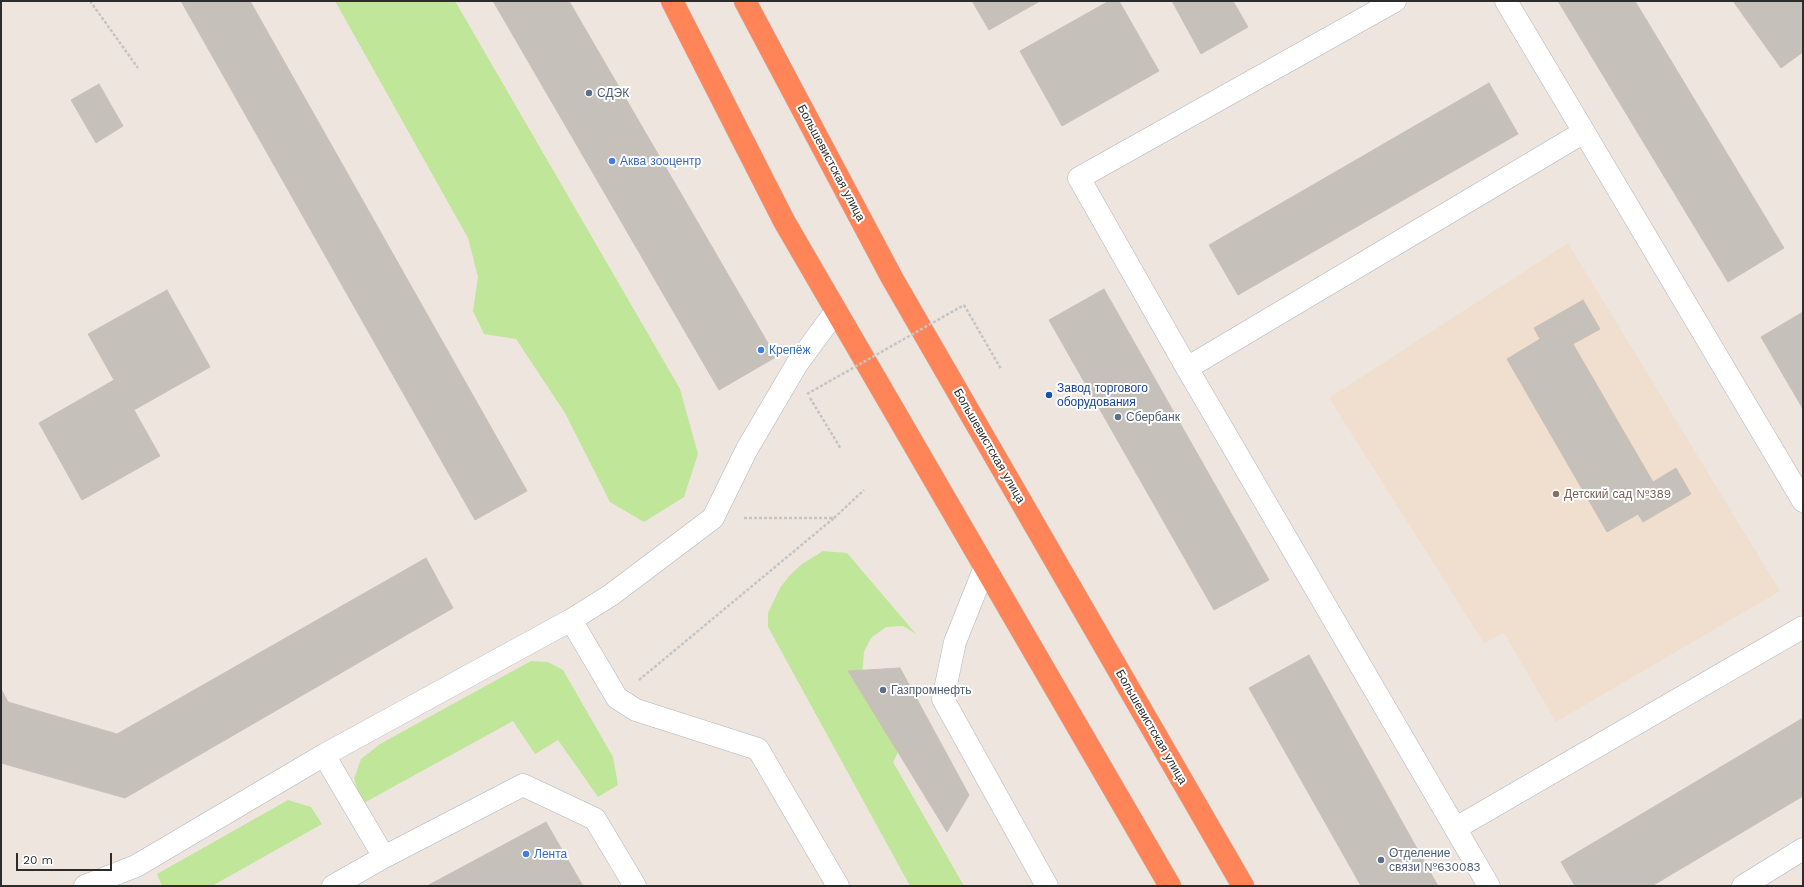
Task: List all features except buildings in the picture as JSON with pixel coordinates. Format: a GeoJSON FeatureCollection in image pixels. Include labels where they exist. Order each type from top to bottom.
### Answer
{"type":"FeatureCollection","features":[{"type":"Feature","properties":{"kind":"highway"},"geometry":{"type":"LineString","coordinates":[[672,1],[784,221],[1170,886]]}},
{"type":"Feature","properties":{"kind":"highway","name":"Большевистская улица"},"geometry":{"type":"LineString","coordinates":[[745,1],[892,278],[1243,886]]}},
{"type":"Feature","properties":{"kind":"lane"},"geometry":{"type":"LineString","coordinates":[[1395,1],[1079,178],[1187,368],[1489,886]]}},
{"type":"Feature","properties":{"kind":"lane"},"geometry":{"type":"LineString","coordinates":[[1506,1],[1803,501]]}},
{"type":"Feature","properties":{"kind":"lane"},"geometry":{"type":"LineString","coordinates":[[1187,368],[1584,132]]}},
{"type":"Feature","properties":{"kind":"lane"},"geometry":{"type":"LineString","coordinates":[[85,886],[136,866],[324,755],[571,620],[611,595],[714,518],[747,449],[797,364],[836,311]]}},
{"type":"Feature","properties":{"kind":"lane"},"geometry":{"type":"LineString","coordinates":[[985,567],[955,642],[943,699],[1047,886]]}},
{"type":"Feature","properties":{"kind":"lane"},"geometry":{"type":"LineString","coordinates":[[571,620],[617,698],[636,710],[758,749],[838,886]]}},
{"type":"Feature","properties":{"kind":"lane"},"geometry":{"type":"LineString","coordinates":[[1456,828],[1803,627]]}},
{"type":"Feature","properties":{"kind":"lane"},"geometry":{"type":"LineString","coordinates":[[324,755],[384,857]]}},
{"type":"Feature","properties":{"kind":"lane"},"geometry":{"type":"LineString","coordinates":[[333,886],[384,857],[523,785],[595,818],[635,886]]}},
{"type":"Feature","properties":{"kind":"lane"},"geometry":{"type":"LineString","coordinates":[[1743,886],[1803,849]]}},
{"type":"Feature","properties":{"kind":"path"},"geometry":{"type":"LineString","coordinates":[[90,1],[138,68]]}},
{"type":"Feature","properties":{"kind":"path"},"geometry":{"type":"LineString","coordinates":[[841,449],[807,394],[964,305],[1001,369]]}},
{"type":"Feature","properties":{"kind":"path"},"geometry":{"type":"LineString","coordinates":[[617,698],[834,518],[864,490]]}},
{"type":"Feature","properties":{"kind":"path"},"geometry":{"type":"LineString","coordinates":[[714,518],[834,518]]}},
{"type":"Feature","properties":{"kind":"shaded area","name":"Детский сад №389"},"geometry":{"type":"Polygon","coordinates":[[[1568,243],[1780,591],[1556,722],[1504,633],[1484,643],[1329,398],[1568,243]]]}},
{"type":"Feature","properties":{"kind":"green space"},"geometry":{"type":"Polygon","coordinates":[[[335,1],[455,1],[680,389],[698,454],[684,497],[644,522],[610,502],[565,413],[516,339],[484,334],[473,311],[478,277],[468,238],[335,1]]]}},
{"type":"Feature","properties":{"kind":"green space"},"geometry":{"type":"Polygon","coordinates":[[[823,551],[847,553],[916,634],[903,626],[886,627],[871,638],[864,652],[861,688],[899,750],[893,762],[964,886],[910,886],[768,627],[768,613],[780,588],[789,576],[802,564],[823,551]]]}},
{"type":"Feature","properties":{"kind":"green space"},"geometry":{"type":"Polygon","coordinates":[[[531,661],[548,662],[563,670],[613,757],[618,785],[598,797],[558,740],[535,754],[513,721],[362,804],[354,779],[361,759],[380,744],[531,661]]]}},
{"type":"Feature","properties":{"kind":"green space"},"geometry":{"type":"Polygon","coordinates":[[[288,800],[311,807],[322,824],[212,886],[162,886],[157,874],[288,800]]]}},
{"type":"Feature","properties":{"kind":"place","name":"СДЭК"},"geometry":{"type":"Point","coordinates":[589,93]}},
{"type":"Feature","properties":{"kind":"place","name":"Аква зооцентр"},"geometry":{"type":"Point","coordinates":[612,161]}},
{"type":"Feature","properties":{"kind":"place","name":"Крепёж"},"geometry":{"type":"Point","coordinates":[761,350]}},
{"type":"Feature","properties":{"kind":"place","name":"Завод торгового оборудования"},"geometry":{"type":"Point","coordinates":[1049,395]}},
{"type":"Feature","properties":{"kind":"place","name":"Сбербанк"},"geometry":{"type":"Point","coordinates":[1118,417]}},
{"type":"Feature","properties":{"kind":"place","name":"Детский сад №389"},"geometry":{"type":"Point","coordinates":[1556,494]}},
{"type":"Feature","properties":{"kind":"place","name":"Газпромнефть"},"geometry":{"type":"Point","coordinates":[883,690]}},
{"type":"Feature","properties":{"kind":"place","name":"Лента"},"geometry":{"type":"Point","coordinates":[526,854]}},
{"type":"Feature","properties":{"kind":"place","name":"Отделение связи №630083"},"geometry":{"type":"Point","coordinates":[1381,860]}}]}
